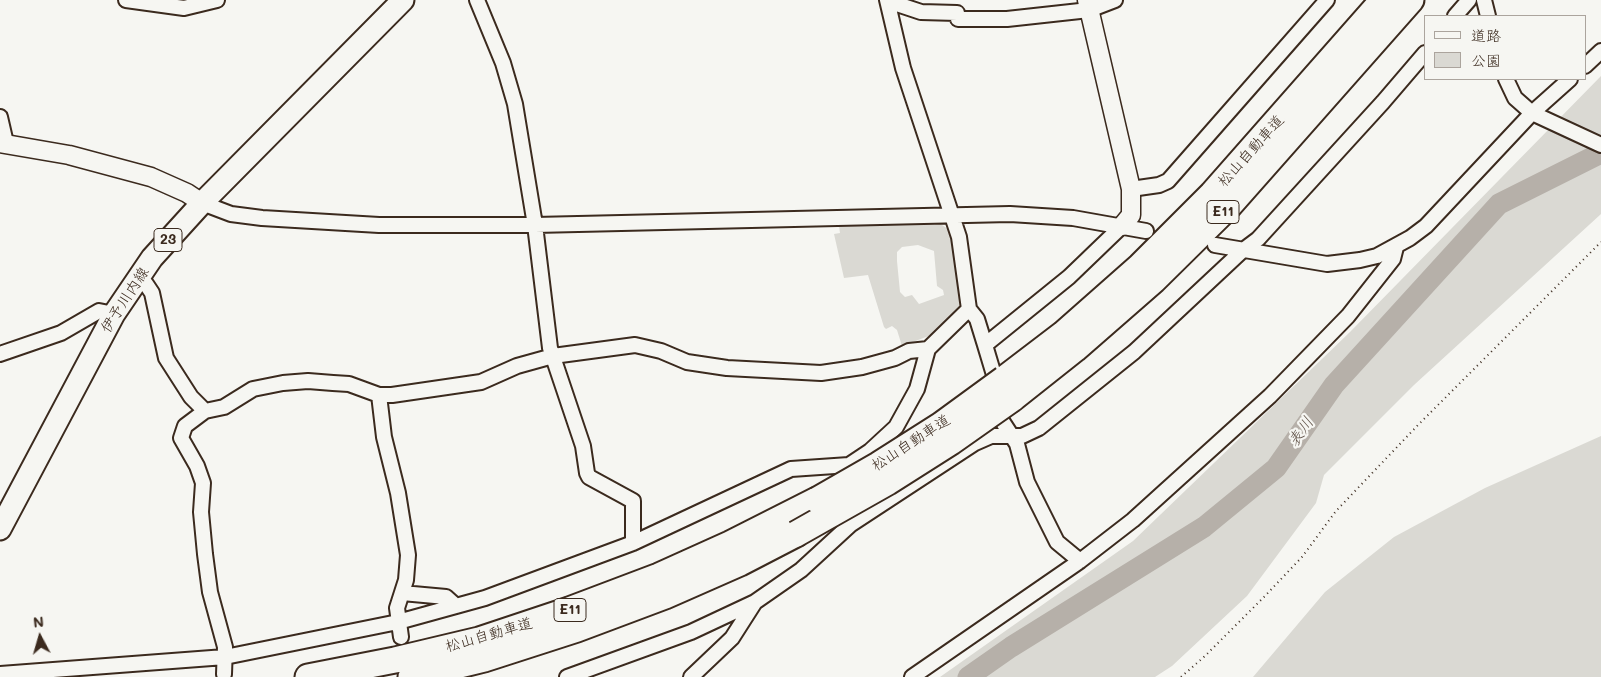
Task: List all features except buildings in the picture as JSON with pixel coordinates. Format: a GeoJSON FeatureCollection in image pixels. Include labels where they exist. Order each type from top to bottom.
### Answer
{"type":"FeatureCollection","features":[{"type":"Feature","properties":{"kind":"highway","name":"松山自動車道"},"geometry":{"type":"LineString","coordinates":[[411,677],[484,658],[577,629],[665,596],[731,567],[796,534],[888,482],[951,442],[1063,334],[1140,266],[1212,194],[1383,0]]}},
{"type":"Feature","properties":{"kind":"highway","name":"松山自動車道"},"geometry":{"type":"LineString","coordinates":[[308,677],[395,660],[469,642],[569,610],[659,576],[730,544],[817,500],[925,435],[1075,349],[1147,286],[1228,207],[1410,0]]}},
{"type":"Feature","properties":{"kind":"main road","name":"伊予川内線"},"geometry":{"type":"LineString","coordinates":[[0,529],[114,314],[156,253],[202,203],[403,0]]}},
{"type":"Feature","properties":{"kind":"street"},"geometry":{"type":"LineString","coordinates":[[126,0],[184,8],[217,0]]}},
{"type":"Feature","properties":{"kind":"street"},"geometry":{"type":"LineString","coordinates":[[477,0],[503,63],[515,104],[535,225],[550,348],[584,446],[589,477],[633,501],[633,543]]}},
{"type":"Feature","properties":{"kind":"street"},"geometry":{"type":"LineString","coordinates":[[887,0],[921,12],[957,13],[958,20],[1007,19],[1115,0]]}},
{"type":"Feature","properties":{"kind":"street"},"geometry":{"type":"LineString","coordinates":[[887,0],[903,68],[959,237],[970,308],[977,319],[994,375],[1002,421],[1008,434],[1017,444],[1026,478],[1057,542],[1080,560]]}},
{"type":"Feature","properties":{"kind":"street"},"geometry":{"type":"LineString","coordinates":[[1131,189],[1160,185],[1173,176],[1327,0]]}},
{"type":"Feature","properties":{"kind":"street"},"geometry":{"type":"LineString","coordinates":[[1456,15],[1469,0]]}},
{"type":"Feature","properties":{"kind":"street"},"geometry":{"type":"LineString","coordinates":[[1484,0],[1488,15]]}},
{"type":"Feature","properties":{"kind":"street"},"geometry":{"type":"LineString","coordinates":[[985,344],[1069,277],[1131,215],[1131,189],[1088,5]]}},
{"type":"Feature","properties":{"kind":"street"},"geometry":{"type":"LineString","coordinates":[[1586,65],[1601,51]]}},
{"type":"Feature","properties":{"kind":"street"},"geometry":{"type":"LineString","coordinates":[[567,677],[692,632],[732,611],[755,602],[801,570],[850,525],[975,443],[991,436],[1008,434],[1022,436],[1039,428],[1134,352],[1242,251],[1258,239],[1424,54]]}},
{"type":"Feature","properties":{"kind":"street"},"geometry":{"type":"LineString","coordinates":[[1506,80],[1515,98],[1536,115],[1601,145]]}},
{"type":"Feature","properties":{"kind":"street"},"geometry":{"type":"LineString","coordinates":[[1215,245],[1327,264],[1360,260],[1396,246],[1426,226],[1569,80]]}},
{"type":"Feature","properties":{"kind":"street"},"geometry":{"type":"LineString","coordinates":[[0,117],[3,143],[69,155],[151,177],[187,193],[202,203],[231,214],[262,218],[379,225],[535,225],[876,218],[952,214],[1045,216],[1146,231]]}},
{"type":"Feature","properties":{"kind":"street"},"geometry":{"type":"LineString","coordinates":[[912,677],[1080,560],[1133,520],[1270,396],[1348,316],[1388,266],[1396,246]]}},
{"type":"Feature","properties":{"kind":"street"},"geometry":{"type":"LineString","coordinates":[[137,278],[146,284],[152,293],[166,358],[191,397],[205,411]]}},
{"type":"Feature","properties":{"kind":"street"},"geometry":{"type":"LineString","coordinates":[[0,674],[225,657],[398,622],[456,606],[551,575],[633,543],[791,469],[849,465],[870,452],[896,428],[917,389],[928,349],[970,308]]}},
{"type":"Feature","properties":{"kind":"street"},"geometry":{"type":"LineString","coordinates":[[0,354],[60,332],[98,311],[114,314]]}},
{"type":"Feature","properties":{"kind":"street"},"geometry":{"type":"LineString","coordinates":[[224,674],[223,636],[209,582],[201,512],[203,483],[197,466],[181,438],[185,426],[205,411],[224,407],[252,389],[308,381],[349,384],[379,395],[481,382],[517,366],[553,356],[635,345],[661,351],[687,362],[711,366],[822,373],[862,367],[895,358],[909,351],[928,349]]}},
{"type":"Feature","properties":{"kind":"street"},"geometry":{"type":"LineString","coordinates":[[379,395],[384,437],[406,539],[408,570],[397,608],[401,637]]}},
{"type":"Feature","properties":{"kind":"street"},"geometry":{"type":"LineString","coordinates":[[849,465],[850,525]]}},
{"type":"Feature","properties":{"kind":"street"},"geometry":{"type":"LineString","coordinates":[[402,593],[446,597],[456,606]]}},
{"type":"Feature","properties":{"kind":"street"},"geometry":{"type":"LineString","coordinates":[[691,677],[732,638],[755,602]]}},
{"type":"Feature","properties":{"kind":"path"},"geometry":{"type":"LineString","coordinates":[[1180,677],[1205,656],[1302,557],[1336,510],[1405,438],[1601,242]]}},
{"type":"Feature","properties":{"kind":"green space"},"geometry":{"type":"Polygon","coordinates":[[[1601,76],[1601,214],[1414,385],[1324,475],[1316,503],[1247,596],[1172,666],[1155,677],[940,677],[1133,541],[1350,332],[1601,76]]]}},
{"type":"Feature","properties":{"kind":"green space"},"geometry":{"type":"Polygon","coordinates":[[[939,223],[948,229],[953,237],[964,308],[934,334],[902,346],[897,330],[892,326],[886,329],[884,327],[868,275],[844,278],[834,234],[840,233],[839,226],[939,223]],[[918,245],[902,247],[897,252],[900,292],[905,297],[912,295],[919,304],[944,295],[943,290],[937,286],[934,251],[918,245]]]}},
{"type":"Feature","properties":{"kind":"green space"},"geometry":{"type":"Polygon","coordinates":[[[1601,436],[1601,677],[1253,677],[1325,592],[1394,537],[1485,488],[1601,436]]]}},
{"type":"Feature","properties":{"kind":"waterway","name":"表川"},"geometry":{"type":"LineString","coordinates":[[968,677],[1011,647],[1204,527],[1276,468],[1334,385],[1499,204],[1601,153]]}}]}
